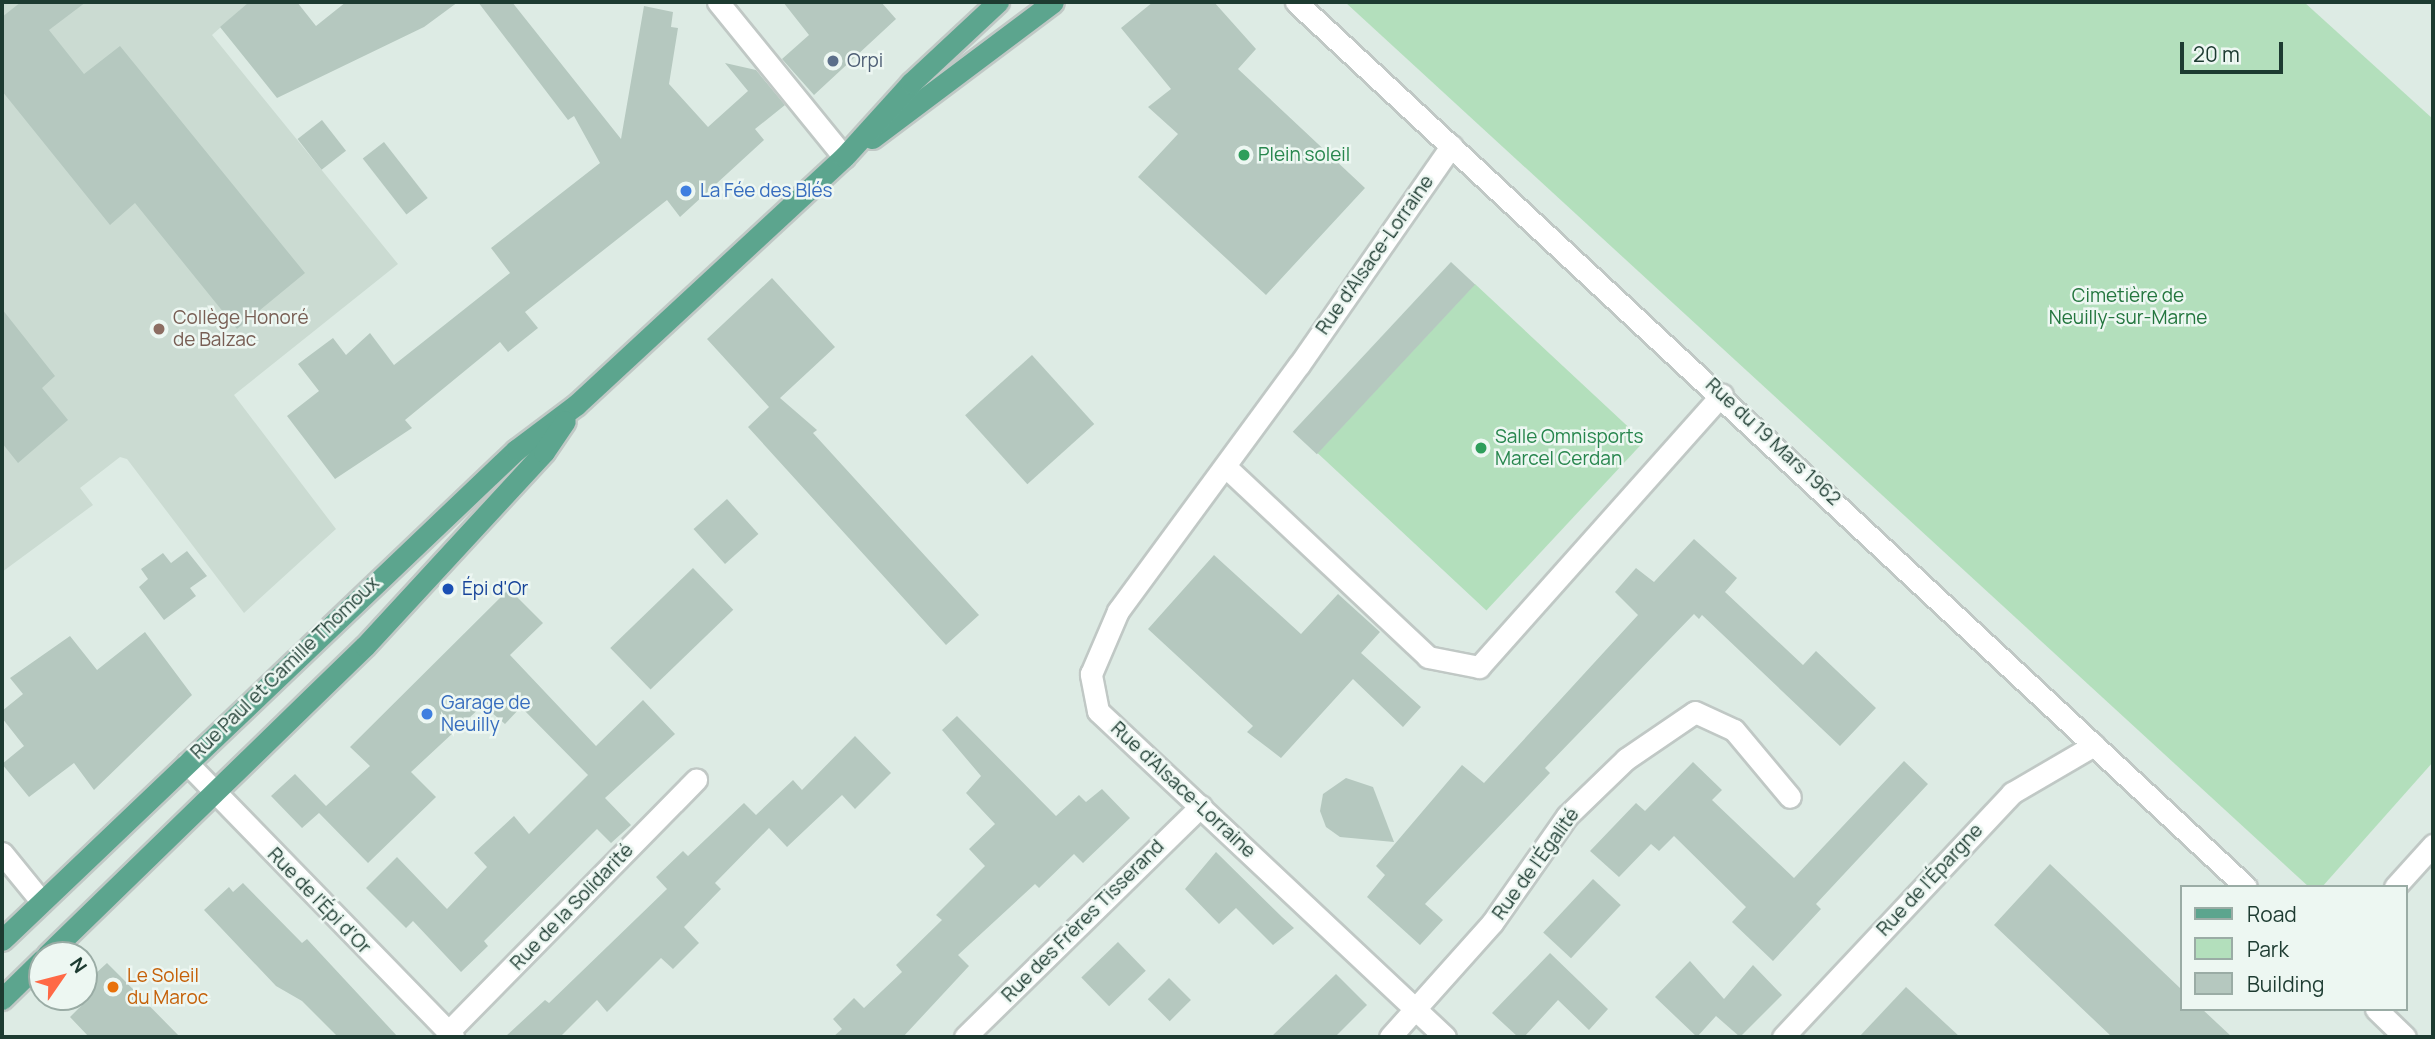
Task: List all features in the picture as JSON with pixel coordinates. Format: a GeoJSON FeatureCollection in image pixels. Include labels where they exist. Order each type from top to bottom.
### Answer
{"type":"FeatureCollection","features":[{"type":"Feature","properties":{"kind":"main road","name":"Rue Paul et Camille Thomoux"},"geometry":{"type":"LineString","coordinates":[[2,940],[516,450],[576,405],[844,157],[911,83],[998,2]]}},
{"type":"Feature","properties":{"kind":"main road","name":"Rue Paul et Camille Thomoux"},"geometry":{"type":"LineString","coordinates":[[844,157],[1053,2]]}},
{"type":"Feature","properties":{"kind":"main road","name":"Rue Paul et Camille Thomoux"},"geometry":{"type":"LineString","coordinates":[[61,941],[443,564],[544,452],[576,405]]}},
{"type":"Feature","properties":{"kind":"main road"},"geometry":{"type":"LineString","coordinates":[[2,999],[28,974]]}},
{"type":"Feature","properties":{"kind":"street"},"geometry":{"type":"LineString","coordinates":[[718,2],[844,157]]}},
{"type":"Feature","properties":{"kind":"street","name":"Rue du 19 Mars 1962"},"geometry":{"type":"LineString","coordinates":[[1296,2],[1722,394],[2244,885]]}},
{"type":"Feature","properties":{"kind":"street","name":"Rue d'Alsace-Lorraine"},"geometry":{"type":"LineString","coordinates":[[1445,1037],[1098,711],[1091,674],[1118,611],[1226,467],[1451,146]]}},
{"type":"Feature","properties":{"kind":"street"},"geometry":{"type":"LineString","coordinates":[[1226,467],[1428,657],[1479,667],[1722,394]]}},
{"type":"Feature","properties":{"kind":"street","name":"Rue de l'Égalité"},"geometry":{"type":"LineString","coordinates":[[1390,1037],[1417,1011],[1492,923],[1567,816],[1626,759],[1695,712],[1734,730],[1790,797]]}},
{"type":"Feature","properties":{"kind":"street","name":"Rue de l'Épargne"},"geometry":{"type":"LineString","coordinates":[[1783,1037],[2012,793],[2094,745]]}},
{"type":"Feature","properties":{"kind":"street","name":"Rue de l'Épi d'Or"},"geometry":{"type":"LineString","coordinates":[[187,763],[212,793],[450,1035]]}},
{"type":"Feature","properties":{"kind":"street","name":"Rue de la Solidarité"},"geometry":{"type":"LineString","coordinates":[[450,1035],[696,780]]}},
{"type":"Feature","properties":{"kind":"street","name":"Rue des Frères Tisserand"},"geometry":{"type":"LineString","coordinates":[[965,1037],[1201,806]]}},
{"type":"Feature","properties":{"kind":"street"},"geometry":{"type":"LineString","coordinates":[[2397,885],[2433,845]]}},
{"type":"Feature","properties":{"kind":"street"},"geometry":{"type":"LineString","coordinates":[[2,853],[42,902]]}},
{"type":"Feature","properties":{"kind":"street"},"geometry":{"type":"LineString","coordinates":[[2378,1011],[2405,1037]]}},
{"type":"Feature","properties":{"kind":"shaded area","name":"Collège Honoré de Balzac"},"geometry":{"type":"Polygon","coordinates":[[[2,2],[249,2],[212,35],[398,264],[234,395],[336,529],[244,613],[127,459],[120,457],[80,488],[93,505],[2,572],[2,2]]]}},
{"type":"Feature","properties":{"kind":"green space","name":"Cimetière de Neuilly-sur-Marne"},"geometry":{"type":"Polygon","coordinates":[[[1345,2],[2304,2],[2433,119],[2433,762],[2324,885],[2307,885],[1345,2]]]}},
{"type":"Feature","properties":{"kind":"green space","name":"Salle Omnisports Marcel Cerdan"},"geometry":{"type":"Polygon","coordinates":[[[1475,284],[1644,442],[1486,610],[1317,453],[1475,284]]]}},
{"type":"Feature","properties":{"kind":"building","name":"Collège Honoré de Balzac"},"geometry":{"type":"Polygon","coordinates":[[[21,2],[86,2],[49,30],[84,74],[120,46],[305,273],[237,329],[135,203],[110,225],[2,91],[2,17],[21,2]]]}},
{"type":"Feature","properties":{"kind":"building"},"geometry":{"type":"Polygon","coordinates":[[[249,2],[297,2],[316,26],[346,2],[458,2],[424,27],[277,98],[220,27],[249,2]]]}},
{"type":"Feature","properties":{"kind":"building"},"geometry":{"type":"Polygon","coordinates":[[[478,2],[512,2],[621,139],[644,6],[673,12],[671,27],[678,28],[669,84],[708,127],[748,91],[725,63],[756,70],[785,105],[755,129],[764,140],[680,217],[667,200],[525,312],[538,328],[508,352],[500,342],[405,420],[412,428],[335,479],[287,416],[319,391],[298,364],[333,338],[346,355],[370,333],[394,365],[510,273],[491,248],[600,163],[574,116],[568,120],[478,2]]]}},
{"type":"Feature","properties":{"kind":"building"},"geometry":{"type":"Polygon","coordinates":[[[783,2],[881,2],[896,19],[814,95],[782,59],[809,35],[783,2]]]}},
{"type":"Feature","properties":{"kind":"building","name":"Plein soleil"},"geometry":{"type":"Polygon","coordinates":[[[1153,2],[1214,2],[1256,49],[1238,69],[1365,188],[1266,295],[1138,177],[1178,134],[1148,107],[1171,89],[1121,28],[1153,2]]]}},
{"type":"Feature","properties":{"kind":"building"},"geometry":{"type":"Polygon","coordinates":[[[322,120],[346,151],[322,170],[298,139],[322,120]]]}},
{"type":"Feature","properties":{"kind":"building"},"geometry":{"type":"Polygon","coordinates":[[[384,142],[428,198],[406,215],[363,159],[384,142]]]}},
{"type":"Feature","properties":{"kind":"building"},"geometry":{"type":"Polygon","coordinates":[[[1451,262],[1475,285],[1317,454],[1293,432],[1451,262]]]}},
{"type":"Feature","properties":{"kind":"building"},"geometry":{"type":"Polygon","coordinates":[[[772,278],[835,347],[780,398],[817,430],[813,433],[979,615],[946,645],[748,427],[769,407],[707,339],[772,278]]]}},
{"type":"Feature","properties":{"kind":"building"},"geometry":{"type":"Polygon","coordinates":[[[2,309],[55,376],[42,388],[68,420],[18,463],[2,443],[2,309]]]}},
{"type":"Feature","properties":{"kind":"building"},"geometry":{"type":"Polygon","coordinates":[[[1032,355],[1094,424],[1027,484],[965,415],[1032,355]]]}},
{"type":"Feature","properties":{"kind":"building"},"geometry":{"type":"Polygon","coordinates":[[[727,499],[758,534],[725,564],[694,529],[727,499]]]}},
{"type":"Feature","properties":{"kind":"building"},"geometry":{"type":"Polygon","coordinates":[[[1694,539],[1737,578],[1725,592],[1803,665],[1816,651],[1876,708],[1840,746],[1702,615],[1699,619],[1694,614],[1545,768],[1550,773],[1425,904],[1443,920],[1420,945],[1367,897],[1385,875],[1376,866],[1462,765],[1484,783],[1638,615],[1615,592],[1636,568],[1654,582],[1694,539]]]}},
{"type":"Feature","properties":{"kind":"building"},"geometry":{"type":"Polygon","coordinates":[[[187,551],[207,576],[190,588],[196,596],[164,620],[139,587],[148,579],[141,569],[163,553],[171,563],[187,551]]]}},
{"type":"Feature","properties":{"kind":"building"},"geometry":{"type":"Polygon","coordinates":[[[1214,555],[1301,634],[1338,594],[1380,632],[1361,653],[1421,707],[1403,727],[1353,679],[1281,758],[1247,732],[1253,726],[1148,629],[1214,555]]]}},
{"type":"Feature","properties":{"kind":"building"},"geometry":{"type":"Polygon","coordinates":[[[693,568],[733,610],[651,690],[610,648],[693,568]]]}},
{"type":"Feature","properties":{"kind":"building"},"geometry":{"type":"Polygon","coordinates":[[[509,589],[543,623],[510,655],[596,746],[643,700],[675,734],[605,798],[631,825],[611,843],[597,829],[484,941],[488,946],[461,972],[413,921],[406,928],[366,888],[397,857],[447,909],[487,867],[474,853],[514,816],[529,834],[588,775],[521,707],[505,724],[483,705],[411,772],[436,797],[368,863],[319,813],[302,828],[271,796],[295,774],[326,806],[370,766],[350,747],[509,589]]]}},
{"type":"Feature","properties":{"kind":"building"},"geometry":{"type":"Polygon","coordinates":[[[145,632],[192,695],[94,790],[74,763],[29,797],[2,764],[24,746],[2,718],[2,711],[23,694],[10,678],[70,636],[97,670],[145,632]]]}},
{"type":"Feature","properties":{"kind":"building"},"geometry":{"type":"Polygon","coordinates":[[[957,716],[1056,816],[1079,795],[1086,802],[1102,789],[1130,818],[1083,863],[1074,854],[1039,888],[1035,884],[958,955],[969,966],[903,1037],[833,1037],[842,1029],[833,1019],[854,998],[864,1008],[902,972],[896,965],[942,920],[936,915],[985,866],[969,849],[995,824],[966,793],[981,776],[942,730],[957,716]]]}},
{"type":"Feature","properties":{"kind":"building"},"geometry":{"type":"Polygon","coordinates":[[[855,736],[891,773],[855,809],[842,795],[787,847],[769,828],[715,883],[721,889],[684,927],[699,943],[673,969],[661,958],[607,1012],[597,1000],[560,1037],[505,1037],[545,1000],[549,1003],[667,889],[656,877],[683,851],[688,856],[744,803],[756,815],[793,780],[802,790],[855,736]]]}},
{"type":"Feature","properties":{"kind":"building"},"geometry":{"type":"Polygon","coordinates":[[[1904,761],[1928,784],[1816,904],[1821,909],[1773,961],[1732,922],[1746,907],[1674,836],[1659,851],[1651,844],[1619,877],[1590,851],[1636,803],[1645,811],[1693,762],[1722,790],[1712,800],[1794,878],[1904,761]]]}},
{"type":"Feature","properties":{"kind":"building"},"geometry":{"type":"Polygon","coordinates":[[[1346,778],[1373,787],[1394,842],[1340,837],[1326,827],[1320,811],[1323,794],[1346,778]]]}},
{"type":"Feature","properties":{"kind":"building"},"geometry":{"type":"Polygon","coordinates":[[[1216,852],[1294,928],[1273,945],[1236,908],[1219,924],[1185,889],[1216,852]]]}},
{"type":"Feature","properties":{"kind":"building"},"geometry":{"type":"Polygon","coordinates":[[[2050,864],[2180,988],[2180,1011],[2204,1011],[2232,1037],[2112,1037],[1994,925],[2050,864]]]}},
{"type":"Feature","properties":{"kind":"building"},"geometry":{"type":"Polygon","coordinates":[[[1593,879],[1621,905],[1571,958],[1543,932],[1593,879]]]}},
{"type":"Feature","properties":{"kind":"building"},"geometry":{"type":"Polygon","coordinates":[[[243,883],[302,943],[307,939],[398,1037],[338,1037],[302,1001],[276,986],[204,910],[229,887],[233,892],[243,883]]]}},
{"type":"Feature","properties":{"kind":"building"},"geometry":{"type":"Polygon","coordinates":[[[1118,942],[1146,971],[1109,1006],[1081,977],[1118,942]]]}},
{"type":"Feature","properties":{"kind":"building"},"geometry":{"type":"Polygon","coordinates":[[[1550,953],[1608,1009],[1589,1030],[1558,1000],[1524,1037],[1518,1037],[1492,1013],[1550,953]]]}},
{"type":"Feature","properties":{"kind":"building"},"geometry":{"type":"Polygon","coordinates":[[[1690,961],[1724,999],[1753,965],[1782,995],[1740,1037],[1716,1016],[1697,1037],[1655,997],[1690,961]]]}},
{"type":"Feature","properties":{"kind":"building"},"geometry":{"type":"Polygon","coordinates":[[[107,963],[180,1037],[89,1037],[70,1017],[76,1011],[98,1011],[98,971],[107,963]]]}},
{"type":"Feature","properties":{"kind":"building"},"geometry":{"type":"Polygon","coordinates":[[[1336,974],[1367,1005],[1335,1037],[1271,1037],[1336,974]]]}},
{"type":"Feature","properties":{"kind":"building"},"geometry":{"type":"Polygon","coordinates":[[[1169,978],[1191,1000],[1170,1021],[1148,999],[1169,978]]]}},
{"type":"Feature","properties":{"kind":"building"},"geometry":{"type":"Polygon","coordinates":[[[1906,987],[1960,1037],[1859,1037],[1906,987]]]}},
{"type":"Feature","properties":{"kind":"place","name":"Orpi"},"geometry":{"type":"Point","coordinates":[833,61]}},
{"type":"Feature","properties":{"kind":"place","name":"Plein soleil"},"geometry":{"type":"Point","coordinates":[1244,155]}},
{"type":"Feature","properties":{"kind":"place","name":"La Fée des Blés"},"geometry":{"type":"Point","coordinates":[686,191]}},
{"type":"Feature","properties":{"kind":"place","name":"Collège Honoré de Balzac"},"geometry":{"type":"Point","coordinates":[159,329]}},
{"type":"Feature","properties":{"kind":"place","name":"Salle Omnisports Marcel Cerdan"},"geometry":{"type":"Point","coordinates":[1481,448]}},
{"type":"Feature","properties":{"kind":"place","name":"Épi d'Or"},"geometry":{"type":"Point","coordinates":[448,589]}},
{"type":"Feature","properties":{"kind":"place","name":"Garage de Neuilly"},"geometry":{"type":"Point","coordinates":[427,714]}},
{"type":"Feature","properties":{"kind":"place","name":"Le Soleil du Maroc"},"geometry":{"type":"Point","coordinates":[113,987]}}]}
